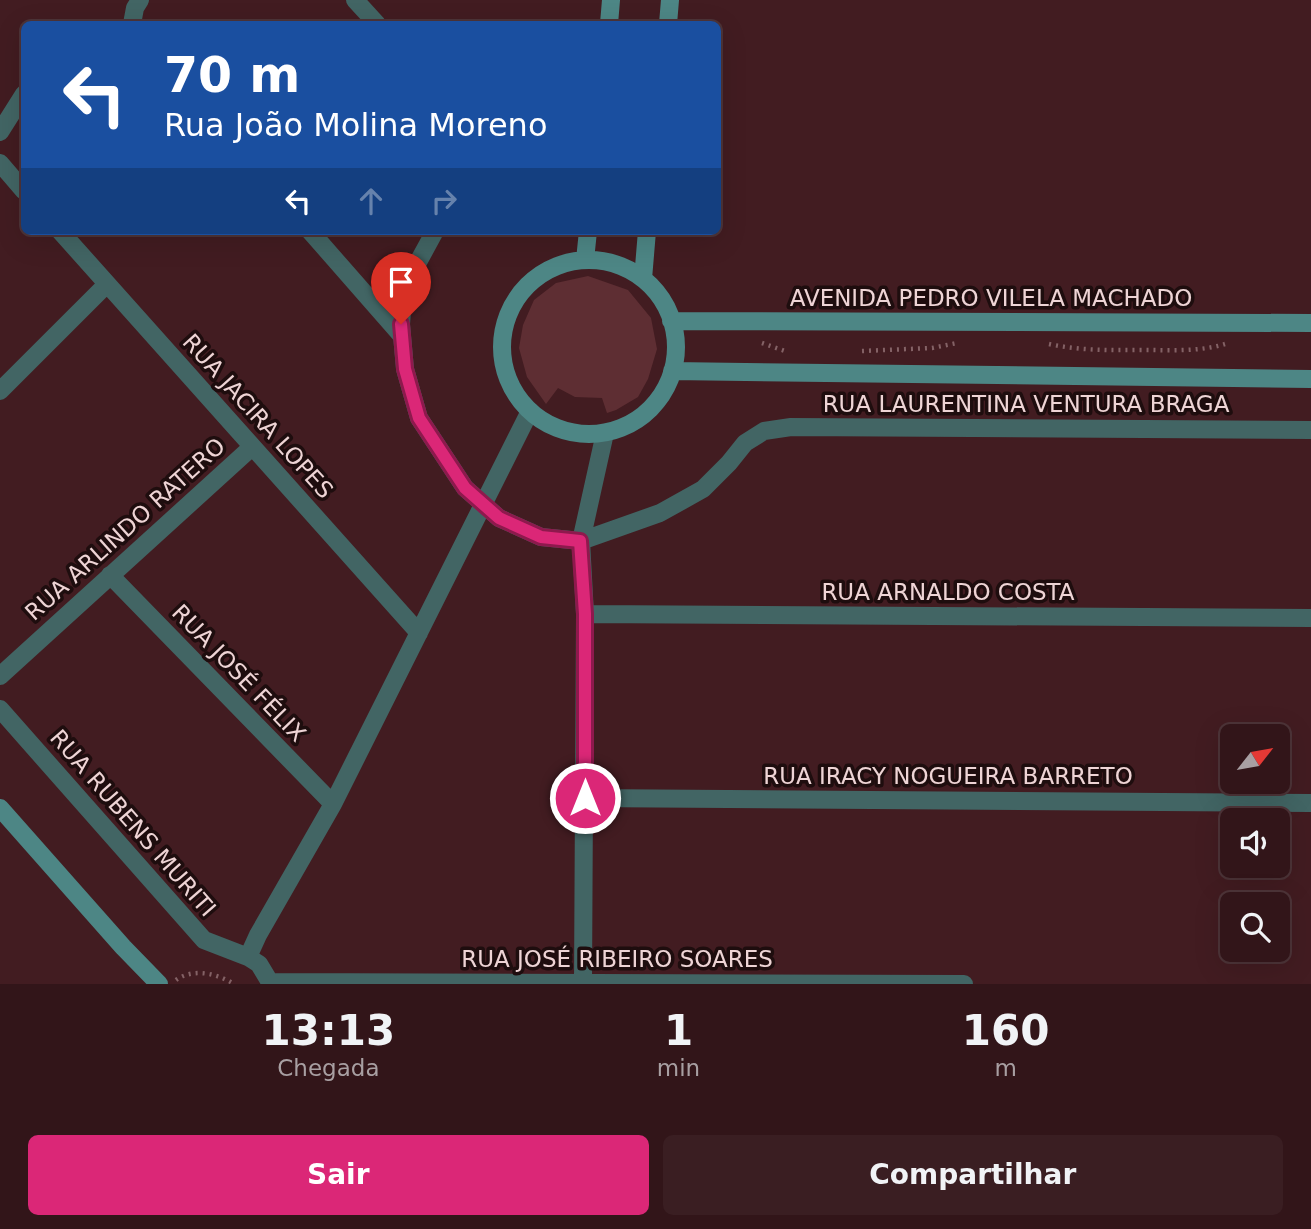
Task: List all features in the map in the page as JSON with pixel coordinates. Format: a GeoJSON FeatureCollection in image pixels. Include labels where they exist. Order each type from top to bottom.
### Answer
{"type":"FeatureCollection","features":[{"type":"Feature","properties":{"kind":"street"},"geometry":{"type":"LineString","coordinates":[[133,21],[140,0]]}},
{"type":"Feature","properties":{"kind":"street"},"geometry":{"type":"LineString","coordinates":[[355,0],[374,21]]}},
{"type":"Feature","properties":{"kind":"street"},"geometry":{"type":"LineString","coordinates":[[608,21],[611,0]]}},
{"type":"Feature","properties":{"kind":"street"},"geometry":{"type":"LineString","coordinates":[[667,21],[670,0]]}},
{"type":"Feature","properties":{"kind":"street"},"geometry":{"type":"LineString","coordinates":[[0,132],[21,99]]}},
{"type":"Feature","properties":{"kind":"street"},"geometry":{"type":"LineString","coordinates":[[0,163],[21,188]]}},
{"type":"Feature","properties":{"kind":"street","name":"RUA JACIRA LOPES"},"geometry":{"type":"LineString","coordinates":[[64,235],[419,633]]}},
{"type":"Feature","properties":{"kind":"street"},"geometry":{"type":"LineString","coordinates":[[314,235],[402,336]]}},
{"type":"Feature","properties":{"kind":"street"},"geometry":{"type":"LineString","coordinates":[[433,235],[404,288],[401,324],[405,369],[419,418],[465,488],[499,518],[541,537],[580,541]]}},
{"type":"Feature","properties":{"kind":"street"},"geometry":{"type":"LineString","coordinates":[[585,260],[588,235]]}},
{"type":"Feature","properties":{"kind":"street"},"geometry":{"type":"LineString","coordinates":[[643,279],[648,235]]}},
{"type":"Feature","properties":{"kind":"street"},"geometry":{"type":"LineString","coordinates":[[585,260],[616,264],[643,279],[660,298],[675,337],[672,371],[667,386],[658,399],[635,421],[605,433],[573,433],[543,421],[530,411],[511,385],[502,355],[505,324],[518,296],[541,274],[570,262],[585,260]]}},
{"type":"Feature","properties":{"kind":"street"},"geometry":{"type":"LineString","coordinates":[[0,391],[107,284]]}},
{"type":"Feature","properties":{"kind":"street","name":"AVENIDA PEDRO VILELA MACHADO"},"geometry":{"type":"LineString","coordinates":[[671,321],[1311,323]]}},
{"type":"Feature","properties":{"kind":"street"},"geometry":{"type":"LineString","coordinates":[[672,371],[1311,379]]}},
{"type":"Feature","properties":{"kind":"street"},"geometry":{"type":"LineString","coordinates":[[248,957],[333,804],[530,411]]}},
{"type":"Feature","properties":{"kind":"street","name":"RUA LAURENTINA VENTURA BRAGA"},"geometry":{"type":"LineString","coordinates":[[580,541],[660,513],[703,489],[745,443],[764,431],[791,427],[1311,430]]}},
{"type":"Feature","properties":{"kind":"street"},"geometry":{"type":"LineString","coordinates":[[583,983],[585,614],[580,541],[605,433]]}},
{"type":"Feature","properties":{"kind":"street","name":"RUA ARLINDO RATERO"},"geometry":{"type":"LineString","coordinates":[[0,676],[252,447]]}},
{"type":"Feature","properties":{"kind":"street","name":"RUA JOSÉ FÉLIX"},"geometry":{"type":"LineString","coordinates":[[110,575],[333,804]]}},
{"type":"Feature","properties":{"kind":"street","name":"RUA ARNALDO COSTA"},"geometry":{"type":"LineString","coordinates":[[585,614],[1311,618]]}},
{"type":"Feature","properties":{"kind":"street","name":"RUA RUBENS MURITI"},"geometry":{"type":"LineString","coordinates":[[0,709],[204,940],[259,964],[271,983]]}},
{"type":"Feature","properties":{"kind":"street","name":"RUA IRACY NOGUEIRA BARRETO"},"geometry":{"type":"LineString","coordinates":[[585,798],[1311,803]]}},
{"type":"Feature","properties":{"kind":"street"},"geometry":{"type":"LineString","coordinates":[[0,808],[122,947],[159,984]]}},
{"type":"Feature","properties":{"kind":"street","name":"RUA JOSÉ RIBEIRO SOARES"},"geometry":{"type":"LineString","coordinates":[[271,983],[964,984]]}},
{"type":"Feature","properties":{"kind":"path"},"geometry":{"type":"LineString","coordinates":[[849,351],[932,348],[962,342]]}},
{"type":"Feature","properties":{"kind":"path"},"geometry":{"type":"LineString","coordinates":[[1041,343],[1082,350],[1178,350],[1229,343]]}},
{"type":"Feature","properties":{"kind":"path"},"geometry":{"type":"LineString","coordinates":[[785,351],[798,351]]}},
{"type":"Feature","properties":{"kind":"path"},"geometry":{"type":"LineString","coordinates":[[170,984],[188,973],[198,973],[219,977],[234,984]]}},
{"type":"Feature","properties":{"kind":"shaded area"},"geometry":{"type":"Polygon","coordinates":[[[588,276],[628,290],[651,318],[657,349],[648,379],[638,397],[607,413],[602,398],[575,397],[558,388],[546,404],[527,377],[519,348],[523,325],[534,300],[556,283],[588,276]]]}},
{"type":"Feature","properties":{"kind":"route"},"geometry":{"type":"LineString","coordinates":[[401,324],[405,369],[419,418],[465,488],[499,518],[541,537],[580,541],[585,614],[585,798]]}}]}
